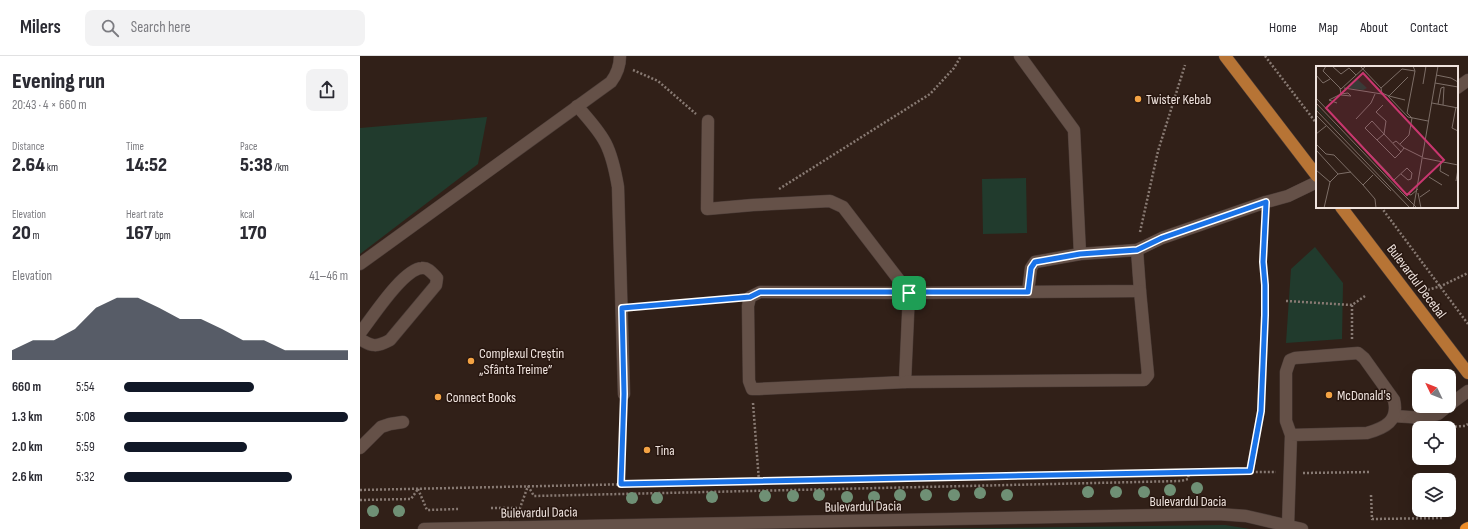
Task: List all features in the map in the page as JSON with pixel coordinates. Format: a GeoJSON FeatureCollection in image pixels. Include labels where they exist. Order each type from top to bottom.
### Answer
{"type":"FeatureCollection","features":[{"type":"Feature","properties":{"kind":"main road"},"geometry":{"type":"LineString","coordinates":[[1225,56],[1316,175]]}},
{"type":"Feature","properties":{"kind":"main road","name":"Bulevardul Decebal"},"geometry":{"type":"LineString","coordinates":[[1342,208],[1468,373]]}},
{"type":"Feature","properties":{"kind":"street"},"geometry":{"type":"LineString","coordinates":[[1020,56],[1074,130],[1080,254]]}},
{"type":"Feature","properties":{"kind":"street"},"geometry":{"type":"LineString","coordinates":[[360,264],[611,82],[617,75],[620,60]]}},
{"type":"Feature","properties":{"kind":"street"},"geometry":{"type":"LineString","coordinates":[[577,106],[596,126],[604,138],[611,153],[618,187],[624,394]]}},
{"type":"Feature","properties":{"kind":"street"},"geometry":{"type":"LineString","coordinates":[[708,121],[707,209],[830,201],[837,203],[843,207],[909,293],[905,382]]}},
{"type":"Feature","properties":{"kind":"street"},"geometry":{"type":"LineString","coordinates":[[1028,292],[1031,268],[1035,262],[1080,254],[1137,250],[1162,238],[1266,202],[1288,196],[1316,182]]}},
{"type":"Feature","properties":{"kind":"street"},"geometry":{"type":"LineString","coordinates":[[1137,250],[1148,374],[1144,380],[905,382],[759,389],[752,389],[749,380],[748,306],[750,297],[760,292],[909,293],[1140,291]]}},
{"type":"Feature","properties":{"kind":"street"},"geometry":{"type":"LineString","coordinates":[[360,333],[401,280],[414,271],[422,268],[430,270],[437,278],[436,285],[390,340],[380,345],[368,344],[360,339]]}},
{"type":"Feature","properties":{"kind":"street"},"geometry":{"type":"LineString","coordinates":[[1288,526],[1291,435],[1286,421],[1286,372],[1290,360],[1295,358],[1358,353],[1364,358],[1394,400],[1394,416],[1389,424],[1379,430],[1367,433],[1291,435]]}},
{"type":"Feature","properties":{"kind":"street"},"geometry":{"type":"LineString","coordinates":[[1456,400],[1468,391]]}},
{"type":"Feature","properties":{"kind":"street"},"geometry":{"type":"LineString","coordinates":[[1394,416],[1424,418],[1439,413]]}},
{"type":"Feature","properties":{"kind":"street"},"geometry":{"type":"LineString","coordinates":[[360,448],[381,427],[403,422]]}},
{"type":"Feature","properties":{"kind":"street","name":"Bulevardul Dacia"},"geometry":{"type":"LineString","coordinates":[[424,529],[1218,514],[1246,516],[1302,529]]}},
{"type":"Feature","properties":{"kind":"path"},"geometry":{"type":"LineString","coordinates":[[753,205],[930,94],[954,68],[961,56]]}},
{"type":"Feature","properties":{"kind":"path"},"geometry":{"type":"LineString","coordinates":[[1265,56],[1316,123]]}},
{"type":"Feature","properties":{"kind":"path"},"geometry":{"type":"LineString","coordinates":[[620,60],[658,82],[692,111],[708,121]]}},
{"type":"Feature","properties":{"kind":"path"},"geometry":{"type":"LineString","coordinates":[[1137,250],[1158,151],[1185,65]]}},
{"type":"Feature","properties":{"kind":"path"},"geometry":{"type":"LineString","coordinates":[[1250,471],[1261,411],[1265,315],[1263,262],[1266,202]]}},
{"type":"Feature","properties":{"kind":"path"},"geometry":{"type":"LineString","coordinates":[[1382,208],[1468,324]]}},
{"type":"Feature","properties":{"kind":"path"},"geometry":{"type":"LineString","coordinates":[[1409,295],[1441,286],[1468,273]]}},
{"type":"Feature","properties":{"kind":"path"},"geometry":{"type":"LineString","coordinates":[[1286,301],[1352,305],[1365,296]]}},
{"type":"Feature","properties":{"kind":"path"},"geometry":{"type":"LineString","coordinates":[[622,308],[750,297]]}},
{"type":"Feature","properties":{"kind":"path"},"geometry":{"type":"LineString","coordinates":[[1352,305],[1352,354]]}},
{"type":"Feature","properties":{"kind":"path"},"geometry":{"type":"LineString","coordinates":[[752,389],[759,481]]}},
{"type":"Feature","properties":{"kind":"path"},"geometry":{"type":"LineString","coordinates":[[621,484],[624,394]]}},
{"type":"Feature","properties":{"kind":"path"},"geometry":{"type":"LineString","coordinates":[[1456,426],[1466,426],[1468,424]]}},
{"type":"Feature","properties":{"kind":"path"},"geometry":{"type":"LineString","coordinates":[[528,486],[534,496],[542,496],[1181,481],[1188,479],[1189,472]]}},
{"type":"Feature","properties":{"kind":"path"},"geometry":{"type":"LineString","coordinates":[[360,490],[1189,472],[1371,472]]}},
{"type":"Feature","properties":{"kind":"path"},"geometry":{"type":"LineString","coordinates":[[491,508],[520,508],[528,486]]}},
{"type":"Feature","properties":{"kind":"path"},"geometry":{"type":"LineString","coordinates":[[360,500],[411,499],[418,489]]}},
{"type":"Feature","properties":{"kind":"path"},"geometry":{"type":"LineString","coordinates":[[418,489],[427,510],[458,509]]}},
{"type":"Feature","properties":{"kind":"path"},"geometry":{"type":"LineString","coordinates":[[1371,495],[1372,519],[1443,517]]}},
{"type":"Feature","properties":{"kind":"green space"},"geometry":{"type":"Polygon","coordinates":[[[487,117],[478,164],[360,254],[360,128],[487,117]]]}},
{"type":"Feature","properties":{"kind":"green space"},"geometry":{"type":"Polygon","coordinates":[[[1026,178],[1027,233],[983,234],[982,179],[1026,178]]]}},
{"type":"Feature","properties":{"kind":"green space"},"geometry":{"type":"Polygon","coordinates":[[[1315,247],[1343,283],[1342,339],[1286,343],[1291,269],[1315,247]]]}},
{"type":"Feature","properties":{"kind":"green space"},"geometry":{"type":"Polygon","coordinates":[[[1225,525],[1250,529],[911,529],[1225,525]]]}},
{"type":"Feature","properties":{"kind":"place","name":"Twister Kebab"},"geometry":{"type":"Point","coordinates":[1138,99]}},
{"type":"Feature","properties":{"kind":"place","name":"Complexul Creștin „Sfânta Treime”"},"geometry":{"type":"Point","coordinates":[471,361]}},
{"type":"Feature","properties":{"kind":"place","name":"McDonald's"},"geometry":{"type":"Point","coordinates":[1329,395]}},
{"type":"Feature","properties":{"kind":"place","name":"Connect Books"},"geometry":{"type":"Point","coordinates":[438,397]}},
{"type":"Feature","properties":{"kind":"place","name":"Tina"},"geometry":{"type":"Point","coordinates":[647,450]}},
{"type":"Feature","properties":{"kind":"route"},"geometry":{"type":"LineString","coordinates":[[1266,202],[1263,242],[1265,315],[1261,411],[1250,471],[621,484],[624,394],[622,308],[750,297],[760,292],[909,293],[1028,292],[1031,268],[1035,262],[1080,254],[1137,250],[1162,238],[1266,202]]}}]}
